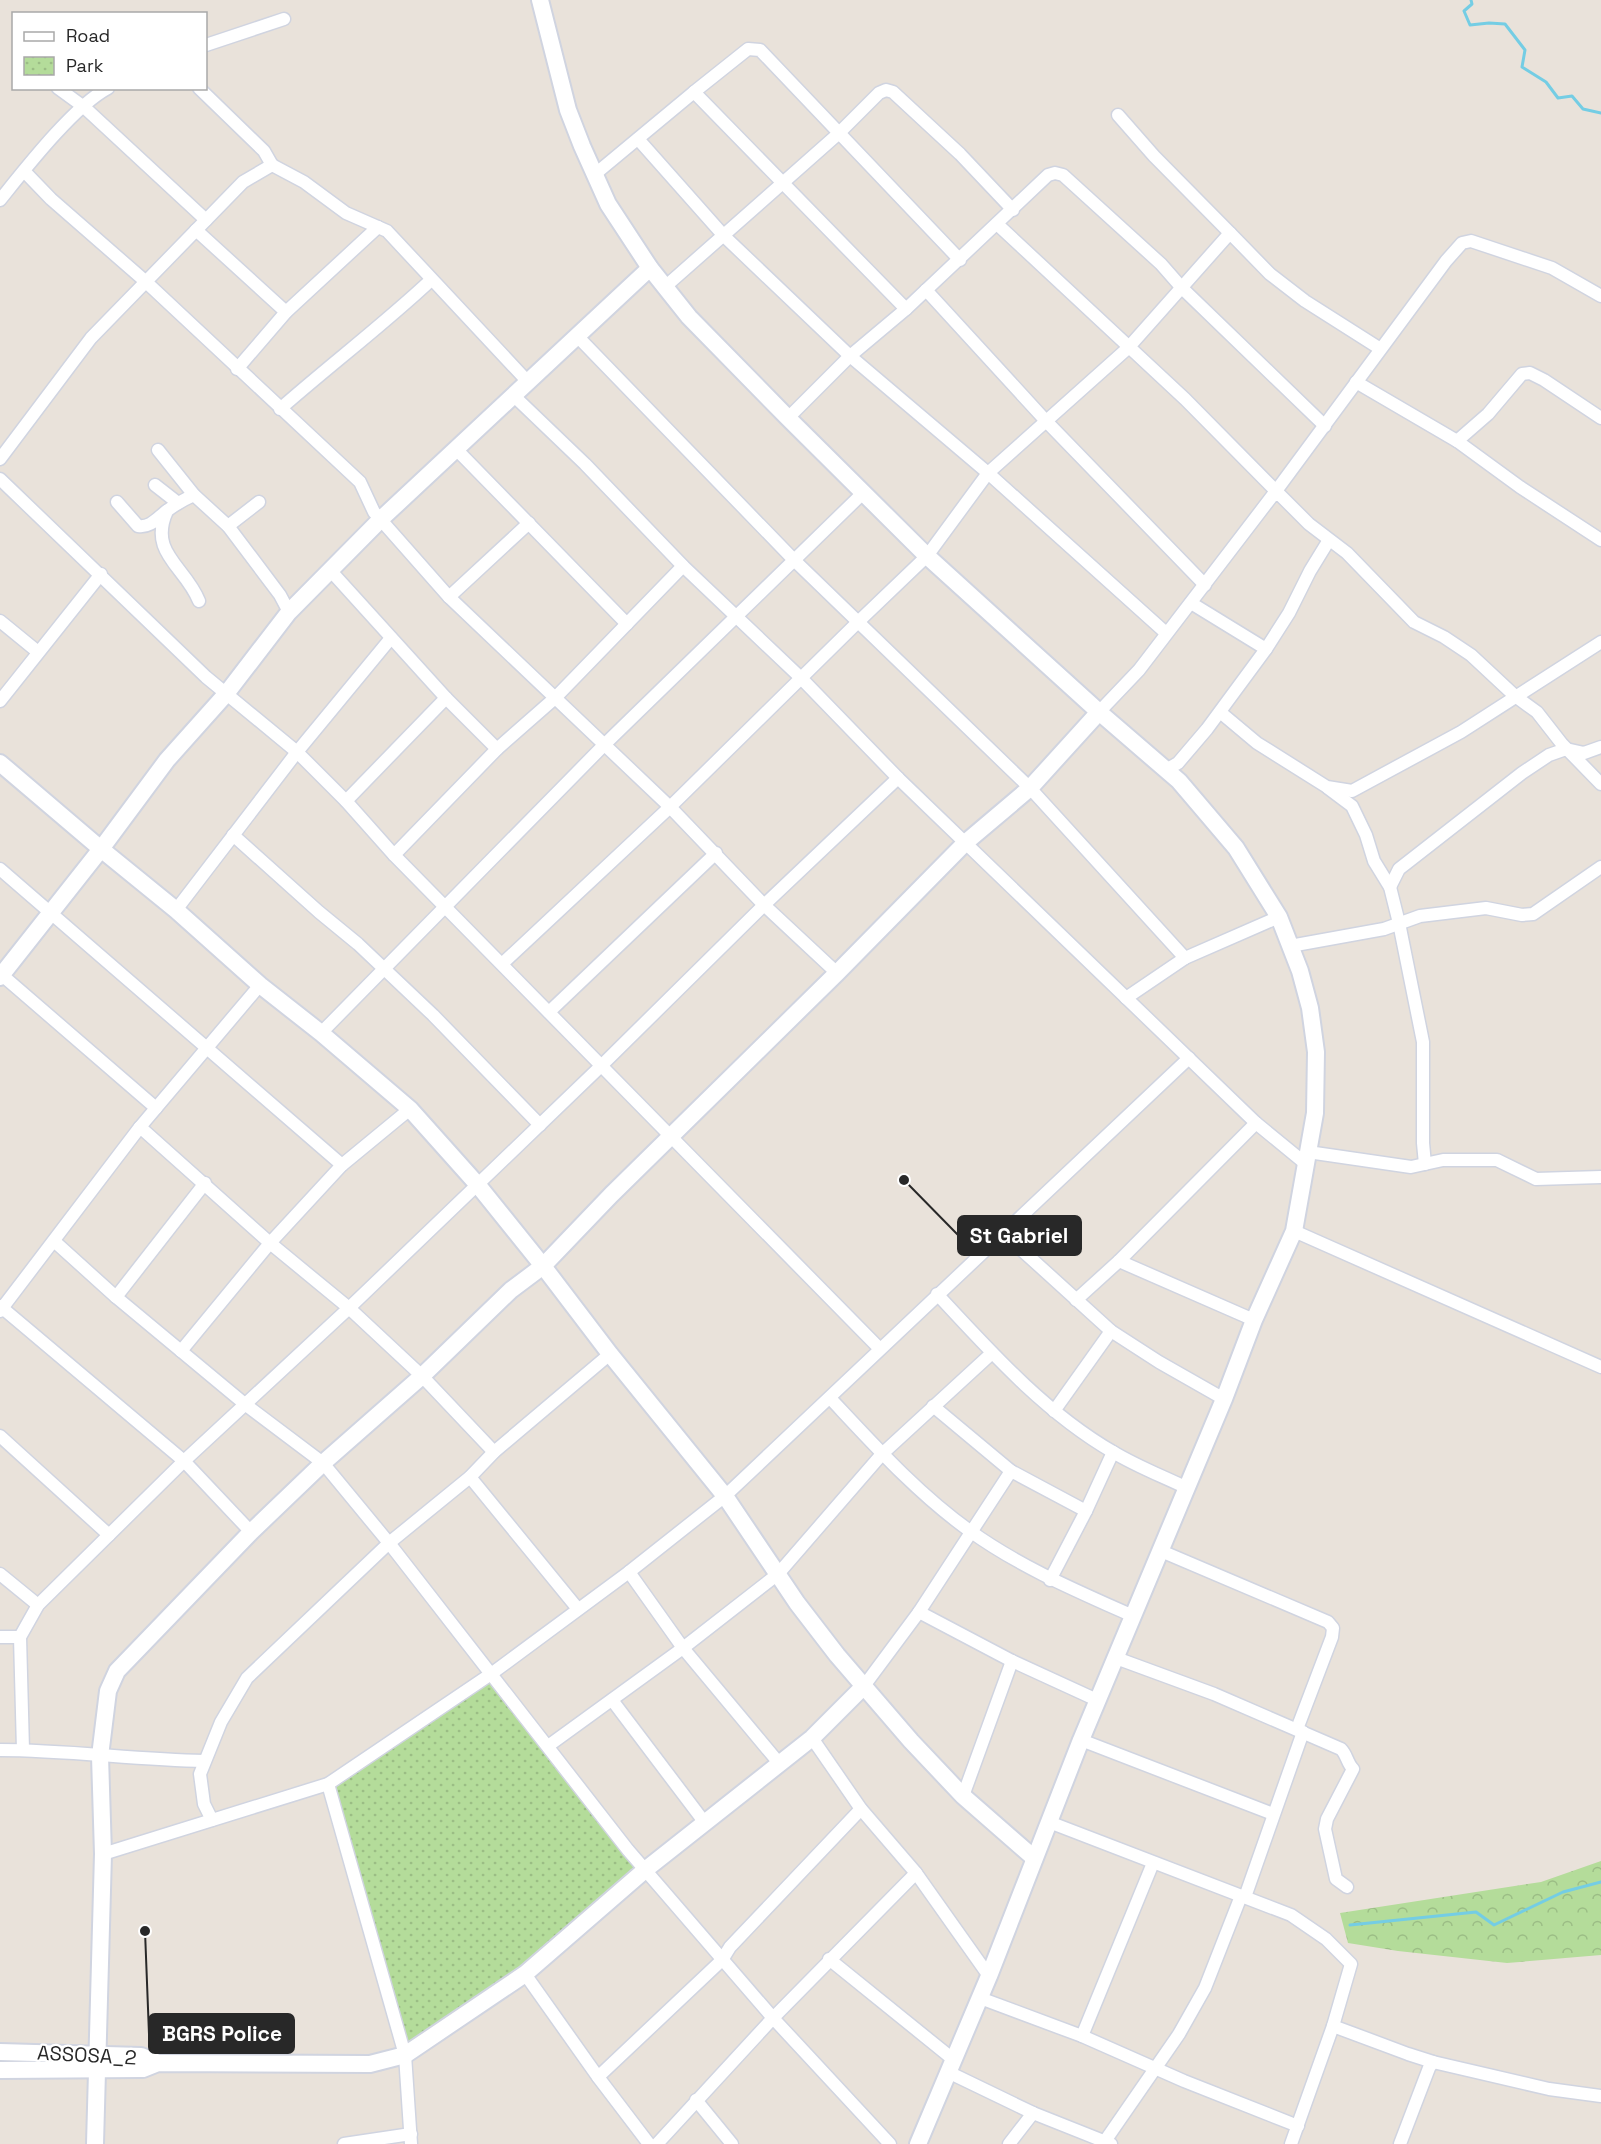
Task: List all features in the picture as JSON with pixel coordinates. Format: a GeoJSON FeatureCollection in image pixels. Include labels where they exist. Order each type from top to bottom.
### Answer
{"type":"FeatureCollection","features":[{"type":"Feature","properties":{"kind":"street"},"geometry":{"type":"LineString","coordinates":[[540,0],[568,110],[594,175],[608,204],[650,268],[689,317],[927,556],[1099,712],[1179,781],[1236,848],[1279,917],[1310,1008],[1316,1052],[1315,1113],[1294,1231],[1254,1320],[1224,1399],[1097,1700],[989,1976],[918,2144]]}},
{"type":"Feature","properties":{"kind":"street"},"geometry":{"type":"LineString","coordinates":[[207,45],[284,19]]}},
{"type":"Feature","properties":{"kind":"street"},"geometry":{"type":"LineString","coordinates":[[594,175],[748,49],[760,50],[960,260]]}},
{"type":"Feature","properties":{"kind":"street"},"geometry":{"type":"LineString","coordinates":[[61,90],[84,107],[206,219]]}},
{"type":"Feature","properties":{"kind":"street"},"geometry":{"type":"LineString","coordinates":[[0,200],[84,107],[105,90]]}},
{"type":"Feature","properties":{"kind":"street"},"geometry":{"type":"LineString","coordinates":[[201,90],[264,151],[272,165],[304,182],[346,213],[387,231],[529,383]]}},
{"type":"Feature","properties":{"kind":"street"},"geometry":{"type":"LineString","coordinates":[[666,286],[783,184],[879,93],[886,90],[893,92],[960,154],[1013,210]]}},
{"type":"Feature","properties":{"kind":"street"},"geometry":{"type":"LineString","coordinates":[[694,92],[906,309]]}},
{"type":"Feature","properties":{"kind":"street"},"geometry":{"type":"LineString","coordinates":[[1118,115],[1154,156],[1270,274],[1305,301],[1379,348]]}},
{"type":"Feature","properties":{"kind":"street"},"geometry":{"type":"LineString","coordinates":[[638,139],[724,236],[850,356],[988,473],[1166,633]]}},
{"type":"Feature","properties":{"kind":"street"},"geometry":{"type":"LineString","coordinates":[[0,459],[91,338],[243,182],[272,165]]}},
{"type":"Feature","properties":{"kind":"street"},"geometry":{"type":"LineString","coordinates":[[24,171],[51,199],[145,281],[360,482],[374,512],[450,597],[670,807],[765,905],[837,973]]}},
{"type":"Feature","properties":{"kind":"street"},"geometry":{"type":"LineString","coordinates":[[788,418],[850,356],[960,260],[1048,175],[1055,172],[1064,175],[1161,264],[1182,288],[1325,426]]}},
{"type":"Feature","properties":{"kind":"street"},"geometry":{"type":"LineString","coordinates":[[997,224],[1185,399],[1309,524],[1347,553],[1414,622],[1444,637],[1471,655],[1515,696],[1537,712],[1566,749],[1601,784]]}},
{"type":"Feature","properties":{"kind":"street"},"geometry":{"type":"LineString","coordinates":[[237,369],[286,312],[378,227]]}},
{"type":"Feature","properties":{"kind":"street"},"geometry":{"type":"LineString","coordinates":[[196,230],[286,312]]}},
{"type":"Feature","properties":{"kind":"street"},"geometry":{"type":"LineString","coordinates":[[502,963],[670,807],[927,556],[988,473],[1128,348],[1230,233]]}},
{"type":"Feature","properties":{"kind":"street"},"geometry":{"type":"LineString","coordinates":[[95,2144],[103,1854],[100,1756],[108,1691],[117,1671],[251,1532],[322,1463],[422,1376],[511,1290],[543,1266],[611,1195],[837,973],[965,843],[1030,788],[1139,670],[1325,426],[1379,348],[1462,243],[1471,241],[1552,268],[1601,296]]}},
{"type":"Feature","properties":{"kind":"street"},"geometry":{"type":"LineString","coordinates":[[156,1108],[1,976],[167,760],[226,694],[289,612],[381,519],[650,268]]}},
{"type":"Feature","properties":{"kind":"street"},"geometry":{"type":"LineString","coordinates":[[280,409],[346,352],[386,322],[431,280]]}},
{"type":"Feature","properties":{"kind":"street"},"geometry":{"type":"LineString","coordinates":[[926,290],[1046,422],[1205,585]]}},
{"type":"Feature","properties":{"kind":"street"},"geometry":{"type":"LineString","coordinates":[[578,337],[794,560],[1030,788],[1185,958]]}},
{"type":"Feature","properties":{"kind":"street"},"geometry":{"type":"LineString","coordinates":[[1457,441],[1488,414],[1522,374],[1530,373],[1544,380],[1601,418]]}},
{"type":"Feature","properties":{"kind":"street"},"geometry":{"type":"LineString","coordinates":[[1356,382],[1457,441],[1520,487],[1601,540]]}},
{"type":"Feature","properties":{"kind":"street"},"geometry":{"type":"LineString","coordinates":[[514,396],[585,464],[683,566],[801,678],[898,778],[1256,1122],[1307,1158],[1411,1167],[1443,1160],[1497,1160],[1536,1179],[1601,1177]]}},
{"type":"Feature","properties":{"kind":"street"},"geometry":{"type":"LineString","coordinates":[[456,449],[627,624]]}},
{"type":"Feature","properties":{"kind":"street"},"geometry":{"type":"LineString","coordinates":[[158,450],[194,495],[228,526],[280,595],[289,612]]}},
{"type":"Feature","properties":{"kind":"street"},"geometry":{"type":"LineString","coordinates":[[0,479],[226,694],[297,752],[346,801],[394,855],[880,1349]]}},
{"type":"Feature","properties":{"kind":"street"},"geometry":{"type":"LineString","coordinates":[[155,485],[178,503]]}},
{"type":"Feature","properties":{"kind":"street"},"geometry":{"type":"LineString","coordinates":[[321,1033],[604,745],[863,493]]}},
{"type":"Feature","properties":{"kind":"street"},"geometry":{"type":"LineString","coordinates":[[117,502],[138,526],[142,527],[157,520],[178,503],[194,495]]}},
{"type":"Feature","properties":{"kind":"street"},"geometry":{"type":"LineString","coordinates":[[228,526],[259,502]]}},
{"type":"Feature","properties":{"kind":"street"},"geometry":{"type":"LineString","coordinates":[[167,511],[161,525],[160,537],[164,549],[194,588],[199,601]]}},
{"type":"Feature","properties":{"kind":"street"},"geometry":{"type":"LineString","coordinates":[[450,597],[529,523]]}},
{"type":"Feature","properties":{"kind":"street"},"geometry":{"type":"LineString","coordinates":[[1166,770],[1178,764],[1266,649],[1289,613],[1329,540]]}},
{"type":"Feature","properties":{"kind":"street"},"geometry":{"type":"LineString","coordinates":[[394,855],[498,749],[555,698],[683,566]]}},
{"type":"Feature","properties":{"kind":"street"},"geometry":{"type":"LineString","coordinates":[[330,570],[446,698],[498,749]]}},
{"type":"Feature","properties":{"kind":"street"},"geometry":{"type":"LineString","coordinates":[[0,701],[101,574]]}},
{"type":"Feature","properties":{"kind":"street"},"geometry":{"type":"LineString","coordinates":[[1191,603],[1266,649]]}},
{"type":"Feature","properties":{"kind":"street"},"geometry":{"type":"LineString","coordinates":[[0,621],[38,652]]}},
{"type":"Feature","properties":{"kind":"street"},"geometry":{"type":"LineString","coordinates":[[176,910],[297,752],[391,638]]}},
{"type":"Feature","properties":{"kind":"street"},"geometry":{"type":"LineString","coordinates":[[1327,787],[1352,791],[1461,732],[1601,642]]}},
{"type":"Feature","properties":{"kind":"street"},"geometry":{"type":"LineString","coordinates":[[346,801],[446,698]]}},
{"type":"Feature","properties":{"kind":"street"},"geometry":{"type":"LineString","coordinates":[[1220,712],[1257,743],[1327,787],[1352,806],[1366,835],[1374,861],[1390,887],[1400,923],[1423,1042],[1425,1164]]}},
{"type":"Feature","properties":{"kind":"street"},"geometry":{"type":"LineString","coordinates":[[1390,887],[1399,869],[1522,773],[1550,754],[1566,749],[1584,753],[1601,747]]}},
{"type":"Feature","properties":{"kind":"street"},"geometry":{"type":"LineString","coordinates":[[0,762],[100,849],[176,910],[260,985],[321,1033],[410,1109],[477,1184],[724,1496],[837,1655],[911,1741],[963,1796],[1034,1858]]}},
{"type":"Feature","properties":{"kind":"street"},"geometry":{"type":"LineString","coordinates":[[23,1750],[20,1637],[38,1605],[184,1461],[349,1308],[898,778]]}},
{"type":"Feature","properties":{"kind":"street"},"geometry":{"type":"LineString","coordinates":[[233,835],[358,944],[433,1015],[540,1125]]}},
{"type":"Feature","properties":{"kind":"street"},"geometry":{"type":"LineString","coordinates":[[549,1012],[716,853]]}},
{"type":"Feature","properties":{"kind":"street"},"geometry":{"type":"LineString","coordinates":[[1290,946],[1384,929],[1420,916],[1486,908],[1522,915],[1533,914],[1601,867]]}},
{"type":"Feature","properties":{"kind":"street"},"geometry":{"type":"LineString","coordinates":[[0,869],[342,1165]]}},
{"type":"Feature","properties":{"kind":"street"},"geometry":{"type":"LineString","coordinates":[[1126,998],[1185,958],[1279,917]]}},
{"type":"Feature","properties":{"kind":"street"},"geometry":{"type":"LineString","coordinates":[[251,1532],[184,1461],[1,1308],[140,1127],[260,985]]}},
{"type":"Feature","properties":{"kind":"street"},"geometry":{"type":"LineString","coordinates":[[103,1854],[328,1784],[491,1674],[629,1572],[724,1496],[1189,1058]]}},
{"type":"Feature","properties":{"kind":"street"},"geometry":{"type":"LineString","coordinates":[[181,1351],[270,1243],[342,1165],[410,1109]]}},
{"type":"Feature","properties":{"kind":"street"},"geometry":{"type":"LineString","coordinates":[[1076,1300],[1119,1261],[1256,1122]]}},
{"type":"Feature","properties":{"kind":"street"},"geometry":{"type":"LineString","coordinates":[[140,1127],[270,1243],[349,1308],[422,1376],[494,1452]]}},
{"type":"Feature","properties":{"kind":"street"},"geometry":{"type":"LineString","coordinates":[[116,1297],[205,1183]]}},
{"type":"Feature","properties":{"kind":"street"},"geometry":{"type":"LineString","coordinates":[[1294,1231],[1601,1366]]}},
{"type":"Feature","properties":{"kind":"street"},"geometry":{"type":"LineString","coordinates":[[1003,1233],[1111,1331],[1159,1362],[1224,1399]]}},
{"type":"Feature","properties":{"kind":"street"},"geometry":{"type":"LineString","coordinates":[[54,1240],[116,1297],[246,1405],[322,1463],[389,1543],[645,1870],[773,2018],[890,2144]]}},
{"type":"Feature","properties":{"kind":"street"},"geometry":{"type":"LineString","coordinates":[[1119,1261],[1254,1320]]}},
{"type":"Feature","properties":{"kind":"street"},"geometry":{"type":"LineString","coordinates":[[937,1294],[992,1353],[1054,1411],[1113,1452],[1187,1488]]}},
{"type":"Feature","properties":{"kind":"street"},"geometry":{"type":"LineString","coordinates":[[1054,1411],[1111,1331]]}},
{"type":"Feature","properties":{"kind":"street"},"geometry":{"type":"LineString","coordinates":[[548,1746],[778,1574],[882,1454],[992,1353]]}},
{"type":"Feature","properties":{"kind":"street"},"geometry":{"type":"LineString","coordinates":[[212,1820],[204,1804],[200,1774],[221,1722],[247,1678],[389,1543],[470,1477],[494,1452],[610,1354]]}},
{"type":"Feature","properties":{"kind":"street"},"geometry":{"type":"LineString","coordinates":[[830,1398],[914,1485],[970,1532],[1050,1580],[1133,1616]]}},
{"type":"Feature","properties":{"kind":"street"},"geometry":{"type":"LineString","coordinates":[[933,1406],[1011,1471],[1086,1511]]}},
{"type":"Feature","properties":{"kind":"street"},"geometry":{"type":"LineString","coordinates":[[0,1436],[109,1535]]}},
{"type":"Feature","properties":{"kind":"street"},"geometry":{"type":"LineString","coordinates":[[1050,1580],[1086,1511],[1113,1452]]}},
{"type":"Feature","properties":{"kind":"street"},"geometry":{"type":"LineString","coordinates":[[864,1686],[920,1612],[1011,1471]]}},
{"type":"Feature","properties":{"kind":"street"},"geometry":{"type":"LineString","coordinates":[[470,1477],[578,1609]]}},
{"type":"Feature","properties":{"kind":"street"},"geometry":{"type":"LineString","coordinates":[[829,1959],[951,2066],[1033,2113],[1106,2143],[1154,2068],[1179,2034],[1206,1988],[1274,1814],[1333,1629],[1328,1622],[1161,1551]]}},
{"type":"Feature","properties":{"kind":"street"},"geometry":{"type":"LineString","coordinates":[[629,1572],[683,1647],[779,1763]]}},
{"type":"Feature","properties":{"kind":"street"},"geometry":{"type":"LineString","coordinates":[[0,1574],[38,1605]]}},
{"type":"Feature","properties":{"kind":"street"},"geometry":{"type":"LineString","coordinates":[[920,1612],[1012,1661],[1097,1700]]}},
{"type":"Feature","properties":{"kind":"street"},"geometry":{"type":"LineString","coordinates":[[0,1638],[20,1637]]}},
{"type":"Feature","properties":{"kind":"street"},"geometry":{"type":"LineString","coordinates":[[1116,1658],[1214,1694],[1341,1749],[1353,1769],[1327,1819],[1325,1829],[1336,1879],[1347,1887]]}},
{"type":"Feature","properties":{"kind":"street"},"geometry":{"type":"LineString","coordinates":[[963,1796],[1012,1661]]}},
{"type":"Feature","properties":{"kind":"street","name":"ASSOSA_2"},"geometry":{"type":"LineString","coordinates":[[0,2070],[141,2056],[158,2063],[370,2064],[405,2055],[525,1974],[645,1870],[813,1738],[864,1686]]}},
{"type":"Feature","properties":{"kind":"street"},"geometry":{"type":"LineString","coordinates":[[612,1700],[705,1822]]}},
{"type":"Feature","properties":{"kind":"street"},"geometry":{"type":"LineString","coordinates":[[813,1738],[861,1809],[916,1873],[989,1976]]}},
{"type":"Feature","properties":{"kind":"street"},"geometry":{"type":"LineString","coordinates":[[1081,1740],[1274,1814]]}},
{"type":"Feature","properties":{"kind":"street"},"geometry":{"type":"LineString","coordinates":[[0,1750],[204,1761]]}},
{"type":"Feature","properties":{"kind":"street"},"geometry":{"type":"LineString","coordinates":[[328,1784],[405,2055],[411,2139],[344,2144]]}},
{"type":"Feature","properties":{"kind":"street"},"geometry":{"type":"LineString","coordinates":[[598,2078],[722,1960],[730,1947],[861,1809]]}},
{"type":"Feature","properties":{"kind":"street"},"geometry":{"type":"LineString","coordinates":[[1049,1822],[1291,1915],[1326,1939],[1351,1964],[1333,2026],[1291,2144]]}},
{"type":"Feature","properties":{"kind":"street"},"geometry":{"type":"LineString","coordinates":[[1082,2036],[1153,1863]]}},
{"type":"Feature","properties":{"kind":"street"},"geometry":{"type":"LineString","coordinates":[[657,2144],[829,1959],[916,1873]]}},
{"type":"Feature","properties":{"kind":"street"},"geometry":{"type":"LineString","coordinates":[[525,1974],[598,2078],[649,2144]]}},
{"type":"Feature","properties":{"kind":"street"},"geometry":{"type":"LineString","coordinates":[[980,1998],[1082,2036],[1154,2068],[1298,2126]]}},
{"type":"Feature","properties":{"kind":"street"},"geometry":{"type":"LineString","coordinates":[[1333,2026],[1433,2062],[1549,2089],[1601,2096]]}},
{"type":"Feature","properties":{"kind":"street","name":"ASSOSA_2"},"geometry":{"type":"LineString","coordinates":[[0,2052],[98,2061]]}},
{"type":"Feature","properties":{"kind":"street"},"geometry":{"type":"LineString","coordinates":[[1400,2144],[1433,2062]]}},
{"type":"Feature","properties":{"kind":"street"},"geometry":{"type":"LineString","coordinates":[[696,2100],[732,2144]]}},
{"type":"Feature","properties":{"kind":"street"},"geometry":{"type":"LineString","coordinates":[[1009,2144],[1033,2113]]}},
{"type":"Feature","properties":{"kind":"green space"},"geometry":{"type":"Polygon","coordinates":[[[492,1675],[647,1870],[520,1978],[404,2052],[329,1785],[492,1675]]]}},
{"type":"Feature","properties":{"kind":"green space"},"geometry":{"type":"Polygon","coordinates":[[[1601,1861],[1601,1955],[1507,1963],[1348,1943],[1340,1913],[1541,1882],[1601,1861]]]}},
{"type":"Feature","properties":{"kind":"waterway"},"geometry":{"type":"LineString","coordinates":[[1471,0],[1472,4],[1464,11],[1470,25],[1505,24],[1525,50],[1522,67],[1546,82],[1558,98],[1572,96],[1583,109],[1601,113]]}},
{"type":"Feature","properties":{"kind":"waterway"},"geometry":{"type":"LineString","coordinates":[[1350,1925],[1476,1912],[1494,1925],[1563,1892],[1601,1882]]}},
{"type":"Feature","properties":{"kind":"place","name":"St Gabriel"},"geometry":{"type":"Point","coordinates":[904,1180]}},
{"type":"Feature","properties":{"kind":"place","name":"BGRS Police"},"geometry":{"type":"Point","coordinates":[145,1931]}}]}
